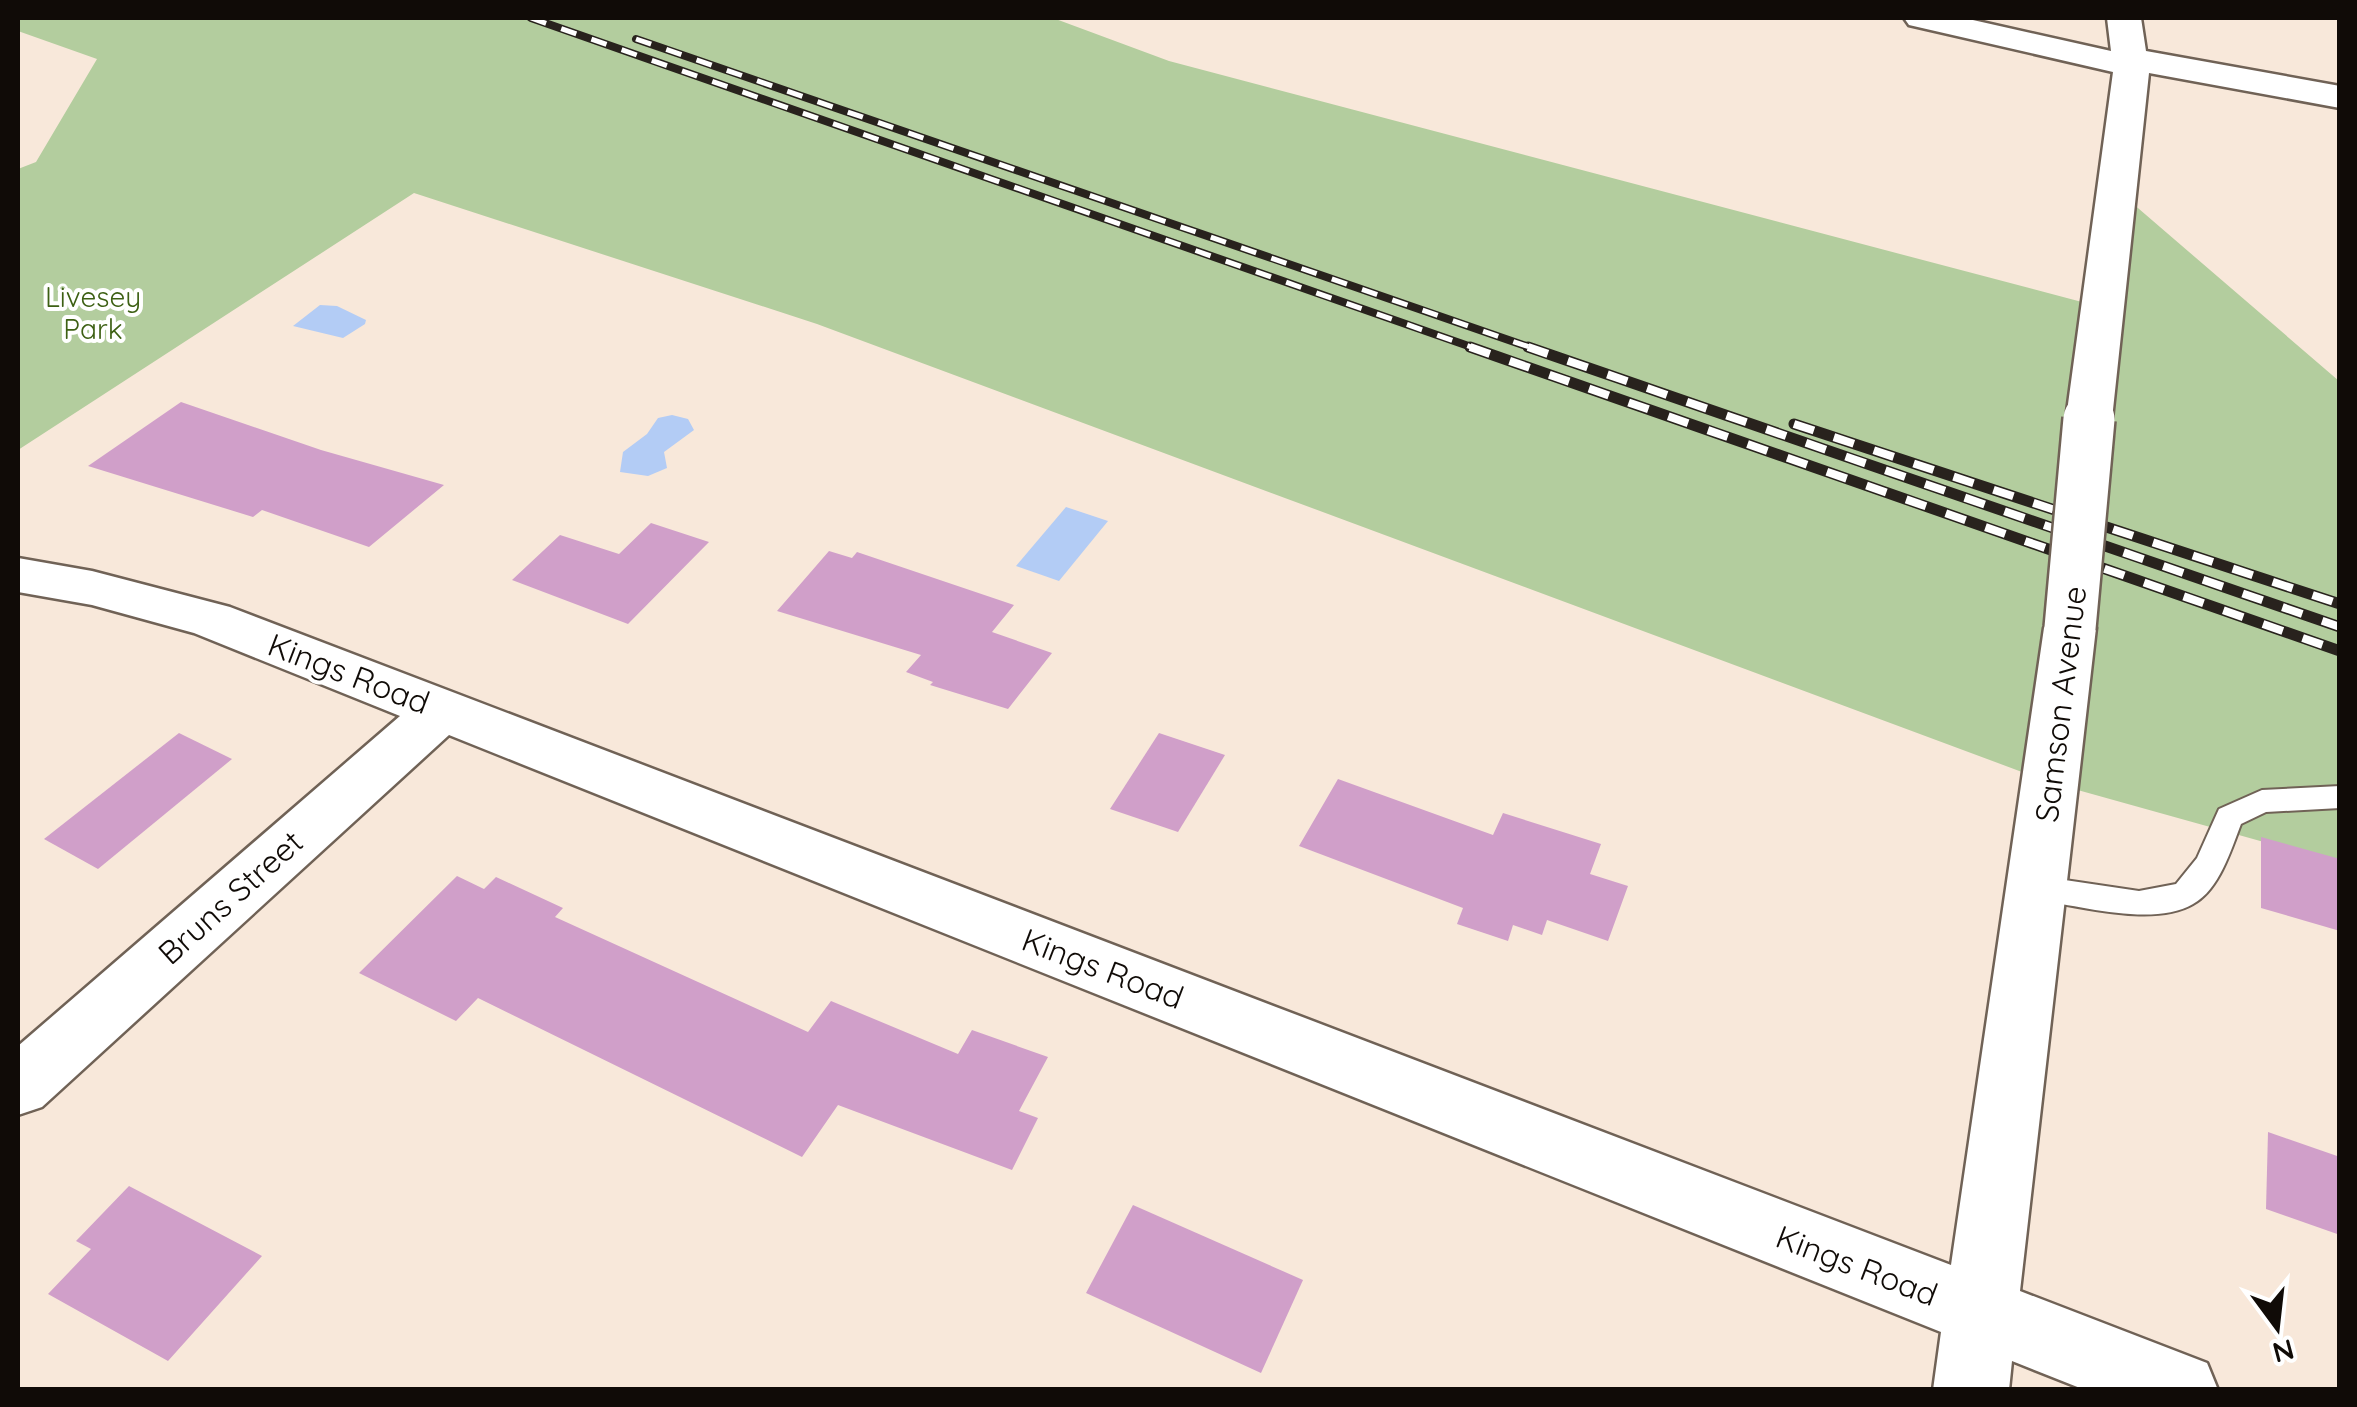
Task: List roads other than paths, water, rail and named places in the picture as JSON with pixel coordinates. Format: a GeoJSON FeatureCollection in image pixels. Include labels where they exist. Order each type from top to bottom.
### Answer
{"type":"FeatureCollection","features":[{"type":"Feature","properties":{"kind":"street"},"geometry":{"type":"LineString","coordinates":[[1921,18],[2131,63],[2340,97]]}},
{"type":"Feature","properties":{"kind":"street","name":"Samson Avenue"},"geometry":{"type":"LineString","coordinates":[[1972,1390],[2070,628],[2089,419],[2131,63],[2124,18]]}},
{"type":"Feature","properties":{"kind":"street","name":"Kings Road"},"geometry":{"type":"LineString","coordinates":[[18,575],[92,588],[211,620],[2180,1390]]}},
{"type":"Feature","properties":{"kind":"street","name":"Bruns Street"},"geometry":{"type":"LineString","coordinates":[[18,1086],[443,709]]}},
{"type":"Feature","properties":{"kind":"lane"},"geometry":{"type":"LineString","coordinates":[[2038,888],[2139,903],[2185,895],[2210,864],[2229,817],[2262,801],[2340,797]]}},
{"type":"Feature","properties":{"kind":"water"},"geometry":{"type":"Polygon","coordinates":[[[320,305],[337,306],[366,320],[365,324],[343,338],[293,326],[320,305]]]}},
{"type":"Feature","properties":{"kind":"water"},"geometry":{"type":"Polygon","coordinates":[[[672,415],[688,419],[694,430],[664,452],[667,468],[648,476],[620,472],[623,452],[647,434],[658,418],[672,415]]]}},
{"type":"Feature","properties":{"kind":"water"},"geometry":{"type":"Polygon","coordinates":[[[1066,507],[1108,521],[1059,581],[1016,566],[1066,507]]]}},
{"type":"Feature","properties":{"kind":"railway"},"geometry":{"type":"LineString","coordinates":[[531,18],[1477,349]]}},
{"type":"Feature","properties":{"kind":"railway"},"geometry":{"type":"LineString","coordinates":[[636,39],[1535,349]]}},
{"type":"Feature","properties":{"kind":"railway"},"geometry":{"type":"LineString","coordinates":[[1470,347],[2340,651]]}},
{"type":"Feature","properties":{"kind":"railway"},"geometry":{"type":"LineString","coordinates":[[1528,347],[2340,627]]}},
{"type":"Feature","properties":{"kind":"railway"},"geometry":{"type":"LineString","coordinates":[[1794,424],[2340,604]]}},
{"type":"Feature","properties":{"kind":"park label","name":"Livesey Park"},"geometry":{"type":"Point","coordinates":[93,312]}}]}
